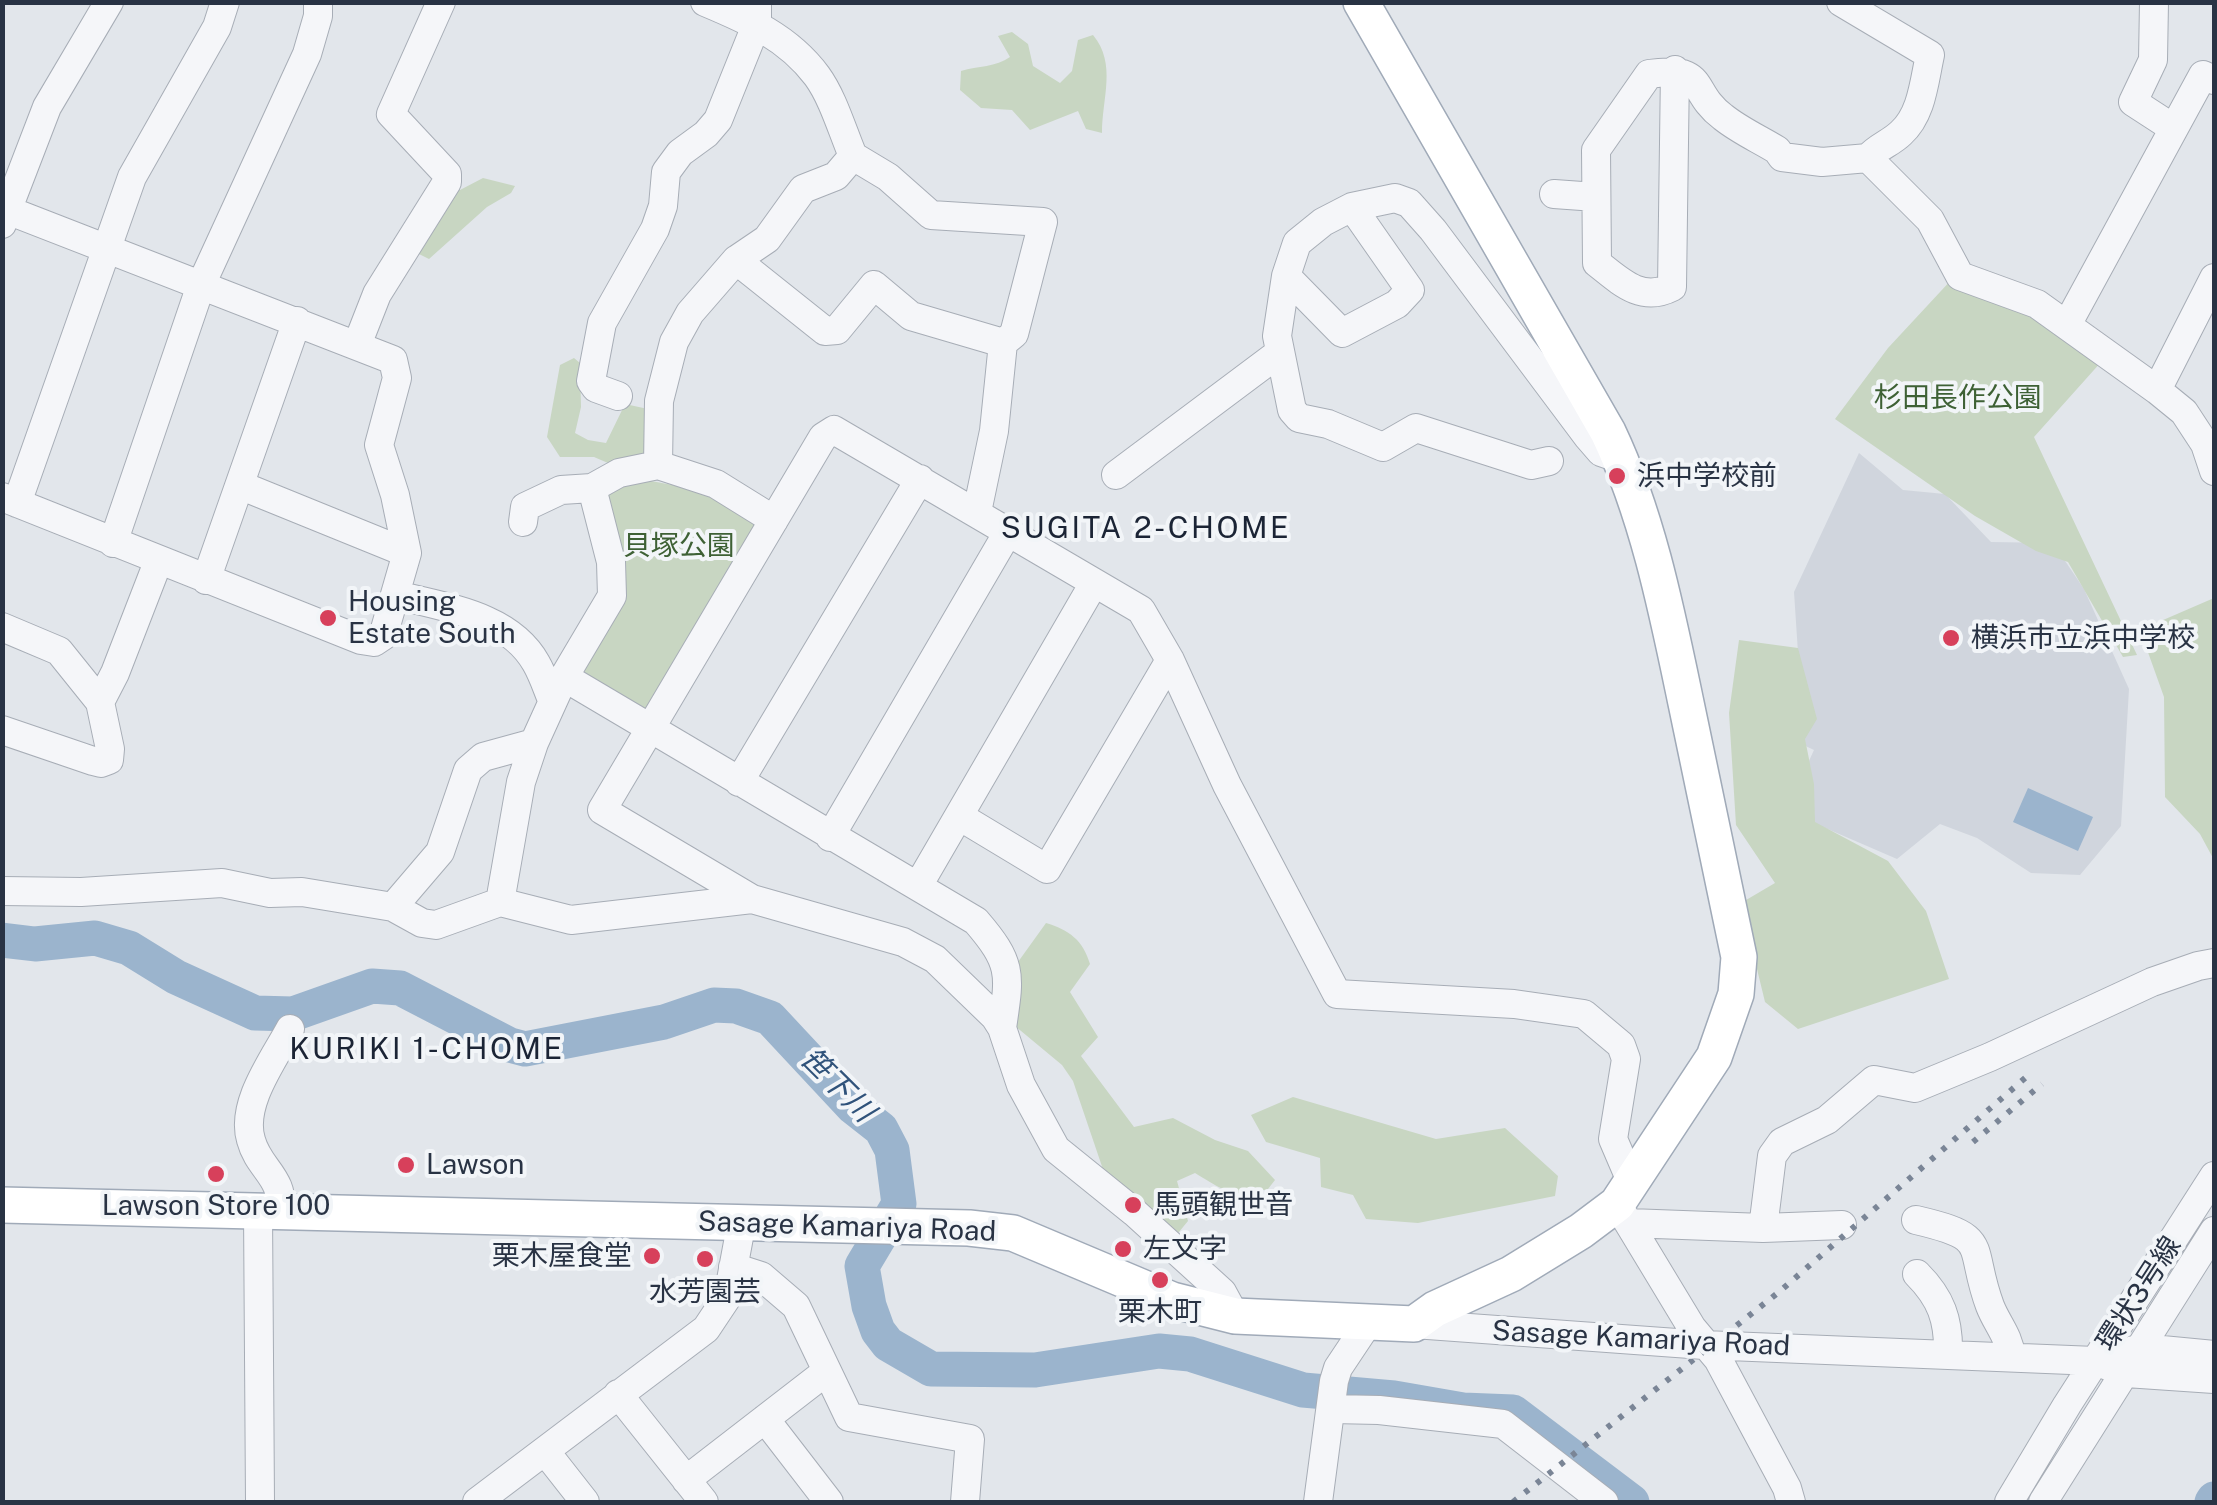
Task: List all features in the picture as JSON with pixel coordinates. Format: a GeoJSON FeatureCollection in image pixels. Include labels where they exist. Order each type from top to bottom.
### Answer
{"type":"FeatureCollection","features":[{"type":"Feature","properties":{"kind":"main road"},"geometry":{"type":"LineString","coordinates":[[1361,2],[1621,459],[1670,624],[1739,956],[1736,994],[1714,1057],[1626,1203],[1511,1274],[1435,1309],[1414,1324]]}},
{"type":"Feature","properties":{"kind":"main road","name":"Sasage Kamariya Road"},"geometry":{"type":"LineString","coordinates":[[2,1205],[742,1221],[1013,1233],[1172,1300],[1235,1316],[1414,1324]]}},
{"type":"Feature","properties":{"kind":"street"},"geometry":{"type":"LineString","coordinates":[[109,2],[48,107],[4,214],[106,246],[393,360],[397,378],[380,446],[407,553],[384,636],[374,642],[158,562],[10,500],[106,246],[132,176],[217,27],[225,2]]}},
{"type":"Feature","properties":{"kind":"street"},"geometry":{"type":"LineString","coordinates":[[114,543],[200,285],[308,54],[318,2]]}},
{"type":"Feature","properties":{"kind":"street"},"geometry":{"type":"LineString","coordinates":[[357,345],[377,294],[447,182],[448,174],[391,114],[441,2]]}},
{"type":"Feature","properties":{"kind":"street"},"geometry":{"type":"LineString","coordinates":[[705,2],[757,13],[818,78],[853,156],[888,177],[931,215],[1042,222],[1014,334],[1003,343],[994,431],[977,512]]}},
{"type":"Feature","properties":{"kind":"street"},"geometry":{"type":"LineString","coordinates":[[1675,70],[1672,288],[1632,292],[1597,263],[1596,150],[1650,74],[1675,70],[1693,78],[1720,116],[1776,150],[1782,158],[1822,162],[1868,158],[1915,118],[1930,55],[1841,2]]}},
{"type":"Feature","properties":{"kind":"street"},"geometry":{"type":"LineString","coordinates":[[2154,2],[2152,60],[2134,102],[2172,128]]}},
{"type":"Feature","properties":{"kind":"street"},"geometry":{"type":"LineString","coordinates":[[618,396],[596,388],[591,381],[602,323],[655,230],[663,206],[666,172],[680,153],[718,120],[757,13]]}},
{"type":"Feature","properties":{"kind":"street"},"geometry":{"type":"LineString","coordinates":[[2068,323],[2203,75],[2214,80]]}},
{"type":"Feature","properties":{"kind":"street"},"geometry":{"type":"LineString","coordinates":[[658,465],[659,401],[674,342],[701,298],[736,260],[767,239],[803,189],[836,176],[853,156]]}},
{"type":"Feature","properties":{"kind":"street"},"geometry":{"type":"LineString","coordinates":[[1868,158],[1930,220],[1960,276],[2037,304],[2157,390],[2210,441],[2214,472]]}},
{"type":"Feature","properties":{"kind":"street"},"geometry":{"type":"LineString","coordinates":[[1554,194],[1596,198]]}},
{"type":"Feature","properties":{"kind":"street"},"geometry":{"type":"LineString","coordinates":[[1549,462],[1531,465],[1416,428],[1384,447],[1328,424],[1300,418],[1292,410],[1277,336],[1286,276],[1297,244],[1323,222],[1352,207],[1395,198],[1409,203],[1456,259],[1588,437],[1601,452],[1621,459]]}},
{"type":"Feature","properties":{"kind":"street"},"geometry":{"type":"LineString","coordinates":[[1286,276],[1342,332],[1396,304],[1410,290],[1352,207]]}},
{"type":"Feature","properties":{"kind":"street"},"geometry":{"type":"LineString","coordinates":[[736,260],[825,331],[837,330],[874,285],[910,316],[1003,343]]}},
{"type":"Feature","properties":{"kind":"street"},"geometry":{"type":"LineString","coordinates":[[2157,390],[2214,278]]}},
{"type":"Feature","properties":{"kind":"street"},"geometry":{"type":"LineString","coordinates":[[206,580],[297,321]]}},
{"type":"Feature","properties":{"kind":"street"},"geometry":{"type":"LineString","coordinates":[[1116,475],[1279,352]]}},
{"type":"Feature","properties":{"kind":"street"},"geometry":{"type":"LineString","coordinates":[[1235,1316],[1222,1292],[1134,1212],[1056,1149],[1021,1084],[1002,1028],[935,959],[866,930],[752,899],[602,810],[824,437],[834,430],[1140,610],[1170,660],[1227,785],[1336,994],[1514,1004],[1584,1014],[1621,1046],[1626,1059],[1613,1139],[1626,1203],[1704,1345],[1718,1359],[1791,1502]]}},
{"type":"Feature","properties":{"kind":"street"},"geometry":{"type":"LineString","coordinates":[[523,522],[526,508],[561,490],[592,488],[619,473],[658,465],[716,484],[774,520]]}},
{"type":"Feature","properties":{"kind":"street"},"geometry":{"type":"LineString","coordinates":[[739,782],[920,479]]}},
{"type":"Feature","properties":{"kind":"street"},"geometry":{"type":"LineString","coordinates":[[242,486],[407,553]]}},
{"type":"Feature","properties":{"kind":"street"},"geometry":{"type":"LineString","coordinates":[[500,902],[521,782],[534,743],[558,689],[612,596],[610,562],[592,488]]}},
{"type":"Feature","properties":{"kind":"street"},"geometry":{"type":"LineString","coordinates":[[830,836],[1008,532]]}},
{"type":"Feature","properties":{"kind":"street"},"geometry":{"type":"LineString","coordinates":[[100,702],[158,562]]}},
{"type":"Feature","properties":{"kind":"street"},"geometry":{"type":"LineString","coordinates":[[918,886],[1094,583]]}},
{"type":"Feature","properties":{"kind":"street"},"geometry":{"type":"LineString","coordinates":[[397,595],[484,618],[516,638],[558,689],[650,729],[976,921],[997,945],[1009,978],[1002,1028]]}},
{"type":"Feature","properties":{"kind":"street"},"geometry":{"type":"LineString","coordinates":[[2,627],[58,651],[100,702],[110,749],[108,760],[101,763],[2,730]]}},
{"type":"Feature","properties":{"kind":"street"},"geometry":{"type":"LineString","coordinates":[[959,816],[1047,869],[1170,660]]}},
{"type":"Feature","properties":{"kind":"street"},"geometry":{"type":"LineString","coordinates":[[393,907],[440,852],[468,770],[484,757],[534,743]]}},
{"type":"Feature","properties":{"kind":"street"},"geometry":{"type":"LineString","coordinates":[[2,891],[81,892],[222,883],[270,893],[302,892],[393,907],[422,923],[436,925],[500,902],[570,920],[752,899]]}},
{"type":"Feature","properties":{"kind":"street"},"geometry":{"type":"LineString","coordinates":[[1763,1228],[1772,1156],[1782,1142],[1827,1120],[1874,1080],[1914,1088],[1990,1058],[2152,982],[2214,963]]}},
{"type":"Feature","properties":{"kind":"street"},"geometry":{"type":"LineString","coordinates":[[260,1502],[269,1212],[282,1195],[251,1141],[249,1125],[252,1103],[290,1029]]}},
{"type":"Feature","properties":{"kind":"street","name":"環状3号線"},"geometry":{"type":"LineString","coordinates":[[2008,1502],[2214,1176]]}},
{"type":"Feature","properties":{"kind":"street"},"geometry":{"type":"LineString","coordinates":[[1626,1203],[1763,1228],[1842,1225]]}},
{"type":"Feature","properties":{"kind":"street"},"geometry":{"type":"LineString","coordinates":[[1916,1220],[1954,1229],[1977,1248],[1988,1300],[2009,1338],[2012,1356]]}},
{"type":"Feature","properties":{"kind":"street"},"geometry":{"type":"LineString","coordinates":[[477,1502],[706,1328],[728,1296],[742,1221]]}},
{"type":"Feature","properties":{"kind":"street","name":"環状3号線"},"geometry":{"type":"LineString","coordinates":[[2043,1502],[2214,1232]]}},
{"type":"Feature","properties":{"kind":"street"},"geometry":{"type":"LineString","coordinates":[[734,1267],[761,1276],[796,1306],[850,1417],[970,1439],[965,1502]]}},
{"type":"Feature","properties":{"kind":"street"},"geometry":{"type":"LineString","coordinates":[[1918,1274],[1935,1292],[1943,1308],[1948,1354]]}},
{"type":"Feature","properties":{"kind":"street"},"geometry":{"type":"LineString","coordinates":[[1318,1502],[1338,1368],[1368,1323]]}},
{"type":"Feature","properties":{"kind":"street","name":"Sasage Kamariya Road"},"geometry":{"type":"LineString","coordinates":[[1414,1324],[1704,1345],[2012,1356],[2096,1362],[2126,1373],[2214,1379]]}},
{"type":"Feature","properties":{"kind":"street","name":"Sasage Kamariya Road"},"geometry":{"type":"LineString","coordinates":[[2096,1362],[2141,1348],[2214,1355]]}},
{"type":"Feature","properties":{"kind":"street"},"geometry":{"type":"LineString","coordinates":[[686,1480],[827,1371]]}},
{"type":"Feature","properties":{"kind":"street"},"geometry":{"type":"LineString","coordinates":[[618,1394],[704,1502]]}},
{"type":"Feature","properties":{"kind":"street"},"geometry":{"type":"LineString","coordinates":[[1333,1395],[1379,1410],[1503,1424],[1604,1502]]}},
{"type":"Feature","properties":{"kind":"street"},"geometry":{"type":"LineString","coordinates":[[766,1419],[829,1502]]}},
{"type":"Feature","properties":{"kind":"street"},"geometry":{"type":"LineString","coordinates":[[544,1451],[585,1502]]}},
{"type":"Feature","properties":{"kind":"shaded area","name":"横浜市立浜中学校"},"geometry":{"type":"Polygon","coordinates":[[[1859,453],[1903,490],[1945,494],[1991,542],[2053,543],[2084,589],[2129,689],[2121,826],[2080,875],[2031,873],[1977,838],[1940,824],[1897,859],[1786,811],[1814,750],[1778,733],[1800,683],[1794,592],[1859,453]]]}},
{"type":"Feature","properties":{"kind":"green space"},"geometry":{"type":"Polygon","coordinates":[[[1012,32],[1028,44],[1033,66],[1060,83],[1072,71],[1078,40],[1093,35],[1105,58],[1102,133],[1086,129],[1078,111],[1030,130],[1012,110],[981,108],[960,90],[961,71],[993,65],[1010,57],[998,36],[1012,32]]]}},
{"type":"Feature","properties":{"kind":"green space"},"geometry":{"type":"Polygon","coordinates":[[[483,178],[515,186],[429,259],[411,250],[445,190],[460,190],[483,178]]]}},
{"type":"Feature","properties":{"kind":"green space","name":"杉田長作公園"},"geometry":{"type":"Polygon","coordinates":[[[1953,278],[2031,312],[2102,361],[2034,437],[2137,655],[2123,657],[2068,562],[2036,551],[1975,516],[1835,419],[1888,348],[1953,278]]]}},
{"type":"Feature","properties":{"kind":"green space"},"geometry":{"type":"Polygon","coordinates":[[[574,358],[580,363],[581,407],[575,433],[606,443],[625,404],[648,409],[645,455],[615,466],[594,457],[560,457],[547,437],[560,365],[574,358]]]}},
{"type":"Feature","properties":{"kind":"green space","name":"貝塚公園"},"geometry":{"type":"Polygon","coordinates":[[[651,481],[705,491],[755,522],[756,529],[649,709],[638,709],[582,678],[582,665],[623,597],[621,546],[606,498],[615,487],[651,481]]]}},
{"type":"Feature","properties":{"kind":"green space"},"geometry":{"type":"Polygon","coordinates":[[[2214,598],[2214,860],[2200,834],[2165,797],[2164,697],[2140,630],[2214,598]]]}},
{"type":"Feature","properties":{"kind":"green space"},"geometry":{"type":"Polygon","coordinates":[[[1739,640],[1798,648],[1817,719],[1805,739],[1814,784],[1815,822],[1888,861],[1926,911],[1949,979],[1798,1029],[1765,1002],[1741,903],[1775,883],[1736,825],[1729,713],[1739,640]]]}},
{"type":"Feature","properties":{"kind":"green space"},"geometry":{"type":"Polygon","coordinates":[[[1046,923],[1074,937],[1087,956],[1090,964],[1070,992],[1098,1037],[1081,1056],[1134,1127],[1173,1118],[1215,1140],[1248,1151],[1275,1180],[1268,1189],[1230,1192],[1195,1173],[1177,1181],[1188,1221],[1174,1238],[1110,1190],[1073,1081],[1062,1065],[1009,1021],[1018,962],[1046,923]]]}},
{"type":"Feature","properties":{"kind":"green space"},"geometry":{"type":"Polygon","coordinates":[[[1293,1097],[1436,1139],[1505,1128],[1558,1176],[1555,1196],[1418,1223],[1366,1219],[1353,1195],[1321,1187],[1320,1158],[1266,1142],[1251,1115],[1293,1097]]]}},
{"type":"Feature","properties":{"kind":"water"},"geometry":{"type":"Polygon","coordinates":[[[2028,788],[2093,817],[2078,851],[2013,822],[2028,788]]]}},
{"type":"Feature","properties":{"kind":"waterway","name":"笹下川"},"geometry":{"type":"LineString","coordinates":[[2,940],[35,944],[95,938],[129,948],[176,977],[255,1013],[293,1014],[372,986],[400,988],[525,1049],[664,1022],[714,1005],[736,1006],[770,1018],[853,1107],[881,1129],[892,1150],[899,1204],[862,1266],[869,1306],[878,1331],[888,1344],[931,1369],[1035,1370],[1159,1351],[1190,1354],[1303,1390],[1394,1398],[1463,1410],[1513,1412],[1632,1502]]}},
{"type":"Feature","properties":{"kind":"railway"},"geometry":{"type":"LineString","coordinates":[[1513,1502],[1779,1292],[2032,1072]]}},
{"type":"Feature","properties":{"kind":"railway"},"geometry":{"type":"LineString","coordinates":[[1973,1142],[2042,1084]]}},
{"type":"Feature","properties":{"kind":"place","name":"浜中学校前"},"geometry":{"type":"Point","coordinates":[1617,476]}},
{"type":"Feature","properties":{"kind":"place","name":"Housing Estate South"},"geometry":{"type":"Point","coordinates":[328,618]}},
{"type":"Feature","properties":{"kind":"place","name":"横浜市立浜中学校"},"geometry":{"type":"Point","coordinates":[1951,638]}},
{"type":"Feature","properties":{"kind":"place","name":"Lawson"},"geometry":{"type":"Point","coordinates":[406,1165]}},
{"type":"Feature","properties":{"kind":"place","name":"Lawson Store 100"},"geometry":{"type":"Point","coordinates":[216,1174]}},
{"type":"Feature","properties":{"kind":"place","name":"馬頭観世音"},"geometry":{"type":"Point","coordinates":[1133,1205]}},
{"type":"Feature","properties":{"kind":"place","name":"左文字"},"geometry":{"type":"Point","coordinates":[1123,1249]}},
{"type":"Feature","properties":{"kind":"place","name":"栗木屋食堂"},"geometry":{"type":"Point","coordinates":[652,1256]}},
{"type":"Feature","properties":{"kind":"place","name":"水芳園芸"},"geometry":{"type":"Point","coordinates":[705,1259]}},
{"type":"Feature","properties":{"kind":"place","name":"栗木町"},"geometry":{"type":"Point","coordinates":[1160,1280]}},
{"type":"Feature","properties":{"kind":"district","name":"SUGITA 2-CHOME"},"geometry":{"type":"Point","coordinates":[1146,529]}},
{"type":"Feature","properties":{"kind":"district","name":"KURIKI 1-CHOME"},"geometry":{"type":"Point","coordinates":[427,1050]}}]}
